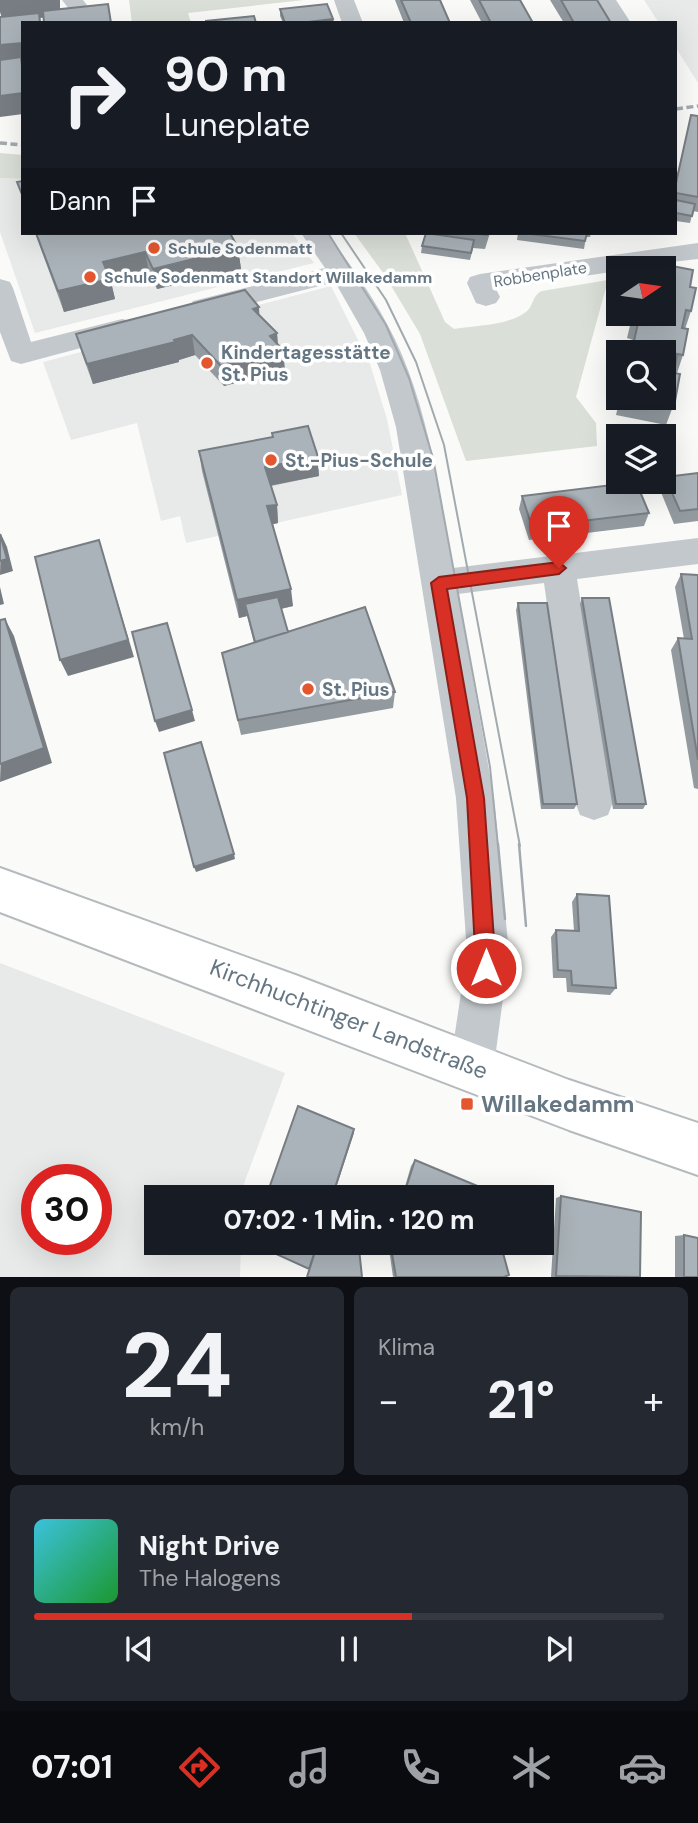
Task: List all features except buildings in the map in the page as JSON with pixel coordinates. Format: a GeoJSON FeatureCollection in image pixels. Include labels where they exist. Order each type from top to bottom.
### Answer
{"type":"FeatureCollection","features":[{"type":"Feature","properties":{"kind":"main road","name":"Kirchhuchtinger Landstraße"},"geometry":{"type":"LineString","coordinates":[[0,890],[472,1066],[569,1105],[698,1149]]}},
{"type":"Feature","properties":{"kind":"street"},"geometry":{"type":"LineString","coordinates":[[72,0],[90,21]]}},
{"type":"Feature","properties":{"kind":"street"},"geometry":{"type":"LineString","coordinates":[[344,0],[352,21]]}},
{"type":"Feature","properties":{"kind":"street"},"geometry":{"type":"LineString","coordinates":[[606,0],[620,21]]}},
{"type":"Feature","properties":{"kind":"street"},"geometry":{"type":"LineString","coordinates":[[315,235],[342,272],[378,333],[394,370],[413,438],[475,798],[488,953],[472,1066]]}},
{"type":"Feature","properties":{"kind":"street","name":"Robbenplate"},"geometry":{"type":"LineString","coordinates":[[486,297],[480,283],[698,251]]}},
{"type":"Feature","properties":{"kind":"street"},"geometry":{"type":"LineString","coordinates":[[182,313],[342,272]]}},
{"type":"Feature","properties":{"kind":"street"},"geometry":{"type":"LineString","coordinates":[[0,288],[11,357],[142,323]]}},
{"type":"Feature","properties":{"kind":"street"},"geometry":{"type":"LineString","coordinates":[[439,583],[698,551]]}},
{"type":"Feature","properties":{"kind":"street"},"geometry":{"type":"LineString","coordinates":[[559,568],[594,802]]}},
{"type":"Feature","properties":{"kind":"shaded area"},"geometry":{"type":"Polygon","coordinates":[[[129,0],[304,0],[188,13],[190,21],[132,21],[129,0]]]}},
{"type":"Feature","properties":{"kind":"shaded area"},"geometry":{"type":"Polygon","coordinates":[[[644,0],[698,0],[698,83],[677,50],[677,21],[658,21],[644,0]]]}},
{"type":"Feature","properties":{"kind":"shaded area"},"geometry":{"type":"Polygon","coordinates":[[[0,153],[21,155],[21,179],[0,178],[0,153]]]}},
{"type":"Feature","properties":{"kind":"shaded area","name":"Schule Sodenmatt"},"geometry":{"type":"Polygon","coordinates":[[[0,178],[21,179],[21,235],[293,235],[314,263],[35,333],[0,232],[0,178]]]}},
{"type":"Feature","properties":{"kind":"shaded area"},"geometry":{"type":"Polygon","coordinates":[[[355,235],[406,235],[445,322],[454,329],[518,317],[529,310],[536,295],[542,291],[606,280],[576,397],[596,423],[597,446],[466,461],[420,334],[384,274],[355,235]]]}},
{"type":"Feature","properties":{"kind":"shaded area"},"geometry":{"type":"Polygon","coordinates":[[[331,286],[370,364],[387,419],[402,495],[186,543],[180,516],[161,521],[137,423],[71,440],[43,362],[331,286]]]}},
{"type":"Feature","properties":{"kind":"shaded area"},"geometry":{"type":"Polygon","coordinates":[[[0,963],[285,1073],[243,1185],[144,1185],[144,1255],[241,1255],[240,1277],[0,1277],[0,963]]]}},
{"type":"Feature","properties":{"kind":"tram line"},"geometry":{"type":"LineString","coordinates":[[329,235],[386,325],[409,378],[433,458],[490,767],[498,846]]}},
{"type":"Feature","properties":{"kind":"tram line"},"geometry":{"type":"LineString","coordinates":[[342,235],[386,300],[416,362],[444,445],[520,846]]}},
{"type":"Feature","properties":{"kind":"tram line"},"geometry":{"type":"LineString","coordinates":[[498,844],[505,919]]}},
{"type":"Feature","properties":{"kind":"tram line"},"geometry":{"type":"LineString","coordinates":[[519,844],[526,926]]}},
{"type":"Feature","properties":{"kind":"railway"},"geometry":{"type":"LineString","coordinates":[[677,109],[698,106]]}},
{"type":"Feature","properties":{"kind":"railway"},"geometry":{"type":"LineString","coordinates":[[0,143],[21,145]]}},
{"type":"Feature","properties":{"kind":"place","name":"Schule Sodenmatt"},"geometry":{"type":"Point","coordinates":[154,248]}},
{"type":"Feature","properties":{"kind":"place","name":"Schule Sodenmatt Standort Willakedamm"},"geometry":{"type":"Point","coordinates":[90,277]}},
{"type":"Feature","properties":{"kind":"place","name":"Kindertagesstätte St. Pius"},"geometry":{"type":"Point","coordinates":[207,363]}},
{"type":"Feature","properties":{"kind":"place","name":"St.-Pius-Schule"},"geometry":{"type":"Point","coordinates":[271,460]}},
{"type":"Feature","properties":{"kind":"place","name":"St. Pius"},"geometry":{"type":"Point","coordinates":[308,689]}},
{"type":"Feature","properties":{"kind":"place","name":"Willakedamm"},"geometry":{"type":"Point","coordinates":[467,1104]}},
{"type":"Feature","properties":{"kind":"route"},"geometry":{"type":"LineString","coordinates":[[486,968],[488,953],[475,798],[439,583],[559,568]]}}]}
